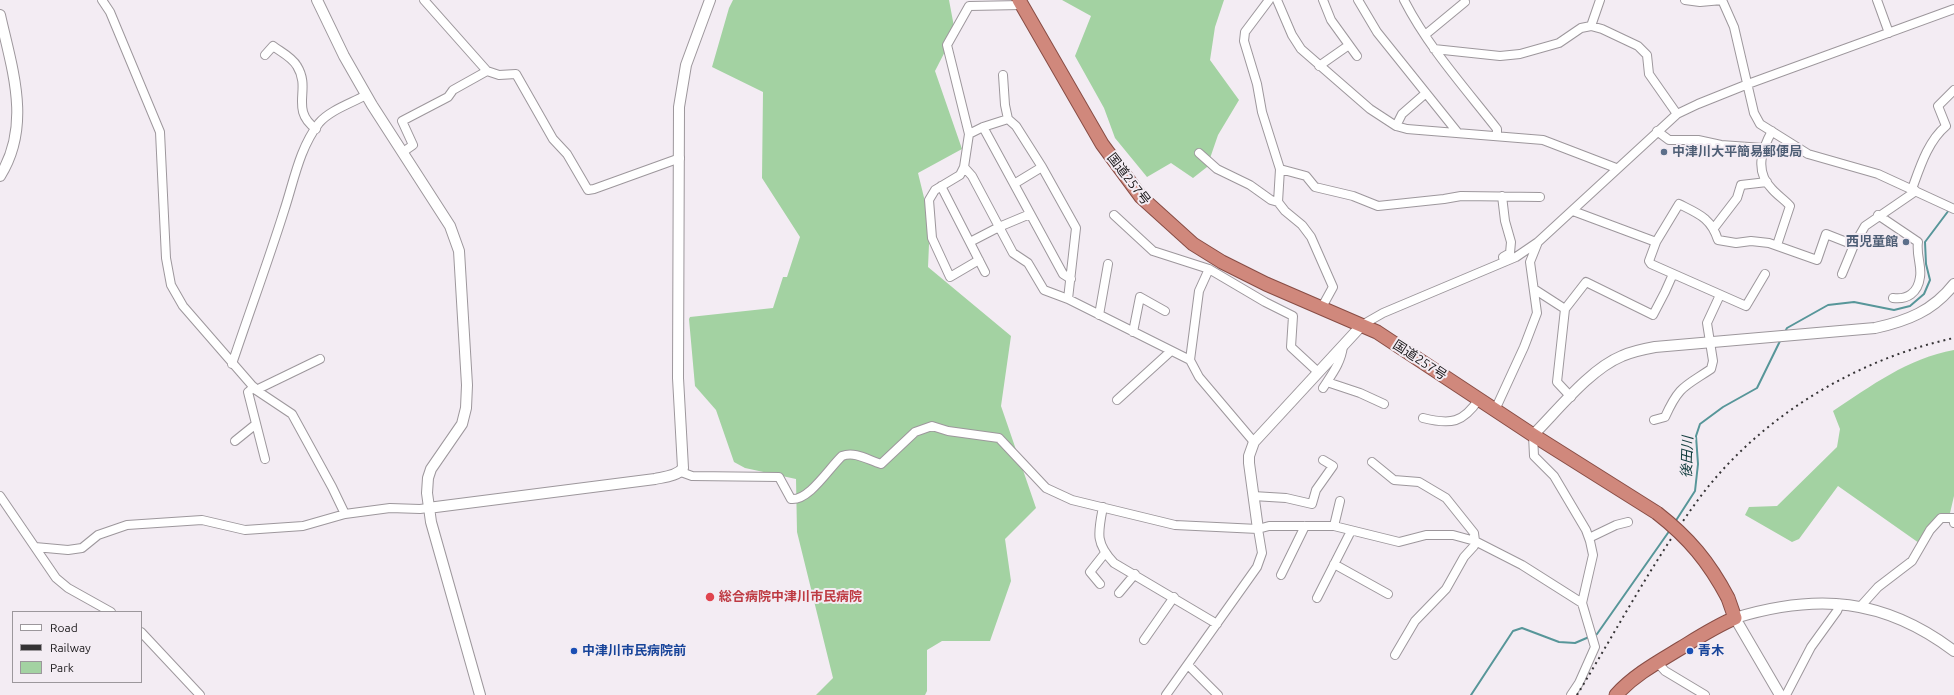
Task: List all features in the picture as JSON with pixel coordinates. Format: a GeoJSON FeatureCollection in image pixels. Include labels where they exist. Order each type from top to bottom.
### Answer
{"type":"FeatureCollection","features":[{"type":"Feature","properties":{"kind":"highway","name":"国道257号"},"geometry":{"type":"LineString","coordinates":[[1021,2],[1102,144],[1141,197],[1188,240],[1222,262],[1266,284],[1377,332],[1533,435],[1657,513],[1675,527],[1705,559],[1728,598],[1735,618]]}},
{"type":"Feature","properties":{"kind":"highway"},"geometry":{"type":"LineString","coordinates":[[1616,695],[1641,673],[1657,662],[1714,627],[1735,618]]}},
{"type":"Feature","properties":{"kind":"street"},"geometry":{"type":"LineString","coordinates":[[102,0],[110,12],[160,132],[166,258],[171,286],[183,306],[232,364],[255,388],[292,414],[345,514]]}},
{"type":"Feature","properties":{"kind":"street"},"geometry":{"type":"LineString","coordinates":[[317,0],[366,95],[450,226],[459,251],[467,385],[466,408],[462,424],[431,469],[427,493],[428,508],[480,695]]}},
{"type":"Feature","properties":{"kind":"street"},"geometry":{"type":"LineString","coordinates":[[424,0],[486,71],[498,74],[516,74],[553,139],[567,154],[588,190],[680,158]]}},
{"type":"Feature","properties":{"kind":"street"},"geometry":{"type":"LineString","coordinates":[[681,472],[684,463],[678,378],[679,107],[682,78],[710,0]]}},
{"type":"Feature","properties":{"kind":"street"},"geometry":{"type":"LineString","coordinates":[[1269,0],[1245,32],[1244,41],[1258,84],[1262,112],[1280,169],[1278,202],[1284,211],[1302,225],[1310,237],[1333,287],[1322,307]]}},
{"type":"Feature","properties":{"kind":"street"},"geometry":{"type":"LineString","coordinates":[[1277,0],[1292,35],[1302,49],[1319,66],[1370,110],[1396,126],[1407,129],[1543,140],[1616,168]]}},
{"type":"Feature","properties":{"kind":"street"},"geometry":{"type":"LineString","coordinates":[[1323,0],[1331,20],[1357,56]]}},
{"type":"Feature","properties":{"kind":"street"},"geometry":{"type":"LineString","coordinates":[[1358,0],[1377,32],[1458,133]]}},
{"type":"Feature","properties":{"kind":"street"},"geometry":{"type":"LineString","coordinates":[[1404,0],[1413,19],[1497,129],[1497,136]]}},
{"type":"Feature","properties":{"kind":"street"},"geometry":{"type":"LineString","coordinates":[[1591,26],[1600,0]]}},
{"type":"Feature","properties":{"kind":"street"},"geometry":{"type":"LineString","coordinates":[[1685,0],[1700,2],[1722,0],[1734,27],[1754,112],[1760,124],[1808,154],[1824,160],[1860,168],[1914,190],[1954,209]]}},
{"type":"Feature","properties":{"kind":"street"},"geometry":{"type":"LineString","coordinates":[[1877,0],[1889,33]]}},
{"type":"Feature","properties":{"kind":"street"},"geometry":{"type":"LineString","coordinates":[[979,260],[950,277],[932,238],[929,200],[935,190],[960,175],[964,167],[969,134],[947,44],[969,6],[1021,2]]}},
{"type":"Feature","properties":{"kind":"street"},"geometry":{"type":"LineString","coordinates":[[1425,35],[1465,2]]}},
{"type":"Feature","properties":{"kind":"street"},"geometry":{"type":"LineString","coordinates":[[1166,695],[1189,666],[1261,559],[1262,553],[1249,463],[1249,456],[1254,442],[1362,325],[1383,313],[1516,257],[1538,242],[1573,211],[1616,168],[1677,114],[1748,84],[1954,9]]}},
{"type":"Feature","properties":{"kind":"street"},"geometry":{"type":"LineString","coordinates":[[0,15],[16,85],[18,106],[15,142],[6,166],[0,176]]}},
{"type":"Feature","properties":{"kind":"street"},"geometry":{"type":"LineString","coordinates":[[1434,48],[1500,56],[1520,54],[1559,44],[1581,28],[1591,26],[1602,29],[1638,46],[1647,55],[1649,74],[1677,114]]}},
{"type":"Feature","properties":{"kind":"street"},"geometry":{"type":"LineString","coordinates":[[1319,66],[1349,45]]}},
{"type":"Feature","properties":{"kind":"street"},"geometry":{"type":"LineString","coordinates":[[266,55],[273,46],[296,64],[300,71],[303,86],[302,110],[304,116],[316,129]]}},
{"type":"Feature","properties":{"kind":"street"},"geometry":{"type":"LineString","coordinates":[[402,152],[413,145],[402,121],[448,97],[453,90],[486,71]]}},
{"type":"Feature","properties":{"kind":"street"},"geometry":{"type":"LineString","coordinates":[[1003,75],[1005,105],[1008,119],[1016,126],[1076,228],[1068,299]]}},
{"type":"Feature","properties":{"kind":"street"},"geometry":{"type":"LineString","coordinates":[[1842,274],[1854,245],[1865,226],[1914,190],[1921,163],[1938,132],[1946,126],[1938,106],[1954,90]]}},
{"type":"Feature","properties":{"kind":"street"},"geometry":{"type":"LineString","coordinates":[[1396,126],[1402,114],[1426,92]]}},
{"type":"Feature","properties":{"kind":"street"},"geometry":{"type":"LineString","coordinates":[[232,364],[285,209],[293,176],[316,129],[326,117],[366,95]]}},
{"type":"Feature","properties":{"kind":"street"},"geometry":{"type":"LineString","coordinates":[[969,134],[983,127],[1008,119]]}},
{"type":"Feature","properties":{"kind":"street"},"geometry":{"type":"LineString","coordinates":[[983,127],[1063,274],[1071,279]]}},
{"type":"Feature","properties":{"kind":"street"},"geometry":{"type":"LineString","coordinates":[[1656,131],[1669,140],[1698,140],[1721,145],[1763,148]]}},
{"type":"Feature","properties":{"kind":"street"},"geometry":{"type":"LineString","coordinates":[[1772,131],[1763,148],[1761,164],[1771,189],[1790,206],[1777,245]]}},
{"type":"Feature","properties":{"kind":"street"},"geometry":{"type":"LineString","coordinates":[[1198,153],[1217,169],[1250,185],[1271,200],[1278,202]]}},
{"type":"Feature","properties":{"kind":"street"},"geometry":{"type":"LineString","coordinates":[[964,167],[972,176],[1013,252],[1028,263],[1044,290],[1068,299],[1190,360]]}},
{"type":"Feature","properties":{"kind":"street"},"geometry":{"type":"LineString","coordinates":[[1014,184],[1042,168]]}},
{"type":"Feature","properties":{"kind":"street"},"geometry":{"type":"LineString","coordinates":[[1280,169],[1306,176],[1315,187],[1353,196],[1378,206],[1461,196],[1540,197]]}},
{"type":"Feature","properties":{"kind":"street"},"geometry":{"type":"LineString","coordinates":[[1714,228],[1737,198],[1741,185],[1767,182]]}},
{"type":"Feature","properties":{"kind":"street"},"geometry":{"type":"LineString","coordinates":[[941,186],[985,272]]}},
{"type":"Feature","properties":{"kind":"street"},"geometry":{"type":"LineString","coordinates":[[1502,196],[1505,221],[1512,248],[1510,253],[1504,257],[1504,262]]}},
{"type":"Feature","properties":{"kind":"street"},"geometry":{"type":"LineString","coordinates":[[1765,274],[1746,306],[1651,264],[1649,261],[1656,242],[1679,204],[1698,213],[1714,228],[1718,240],[1736,243],[1757,242],[1777,245],[1817,260],[1826,234],[1854,245]]}},
{"type":"Feature","properties":{"kind":"street"},"geometry":{"type":"LineString","coordinates":[[1573,211],[1656,242]]}},
{"type":"Feature","properties":{"kind":"street"},"geometry":{"type":"LineString","coordinates":[[970,242],[999,227],[1030,214]]}},
{"type":"Feature","properties":{"kind":"street"},"geometry":{"type":"LineString","coordinates":[[1114,215],[1153,251],[1209,268],[1265,302],[1293,316],[1291,347],[1318,372]]}},
{"type":"Feature","properties":{"kind":"street"},"geometry":{"type":"LineString","coordinates":[[1878,215],[1918,242],[1917,252],[1920,277],[1916,289],[1908,297],[1901,299],[1893,298]]}},
{"type":"Feature","properties":{"kind":"street"},"geometry":{"type":"LineString","coordinates":[[1495,410],[1524,347],[1537,313],[1530,262],[1538,242]]}},
{"type":"Feature","properties":{"kind":"street"},"geometry":{"type":"LineString","coordinates":[[1099,315],[1108,264]]}},
{"type":"Feature","properties":{"kind":"street"},"geometry":{"type":"LineString","coordinates":[[1209,268],[1198,291],[1190,360],[1199,377],[1254,442]]}},
{"type":"Feature","properties":{"kind":"street"},"geometry":{"type":"LineString","coordinates":[[1571,397],[1557,382],[1565,309],[1586,282],[1653,315],[1673,274]]}},
{"type":"Feature","properties":{"kind":"street"},"geometry":{"type":"LineString","coordinates":[[1571,695],[1579,683],[1595,647],[1582,603],[1592,555],[1589,538],[1554,476],[1534,456],[1533,435],[1593,375],[1621,356],[1635,351],[1655,347],[1874,328],[1909,320],[1941,300],[1954,284]]}},
{"type":"Feature","properties":{"kind":"street"},"geometry":{"type":"LineString","coordinates":[[1534,289],[1565,309]]}},
{"type":"Feature","properties":{"kind":"street"},"geometry":{"type":"LineString","coordinates":[[1654,420],[1665,417],[1673,399],[1684,385],[1711,369],[1713,361],[1707,323],[1720,295]]}},
{"type":"Feature","properties":{"kind":"street"},"geometry":{"type":"LineString","coordinates":[[1133,332],[1140,296],[1165,311]]}},
{"type":"Feature","properties":{"kind":"street"},"geometry":{"type":"LineString","coordinates":[[1342,346],[1342,356],[1337,367],[1325,385],[1360,393],[1384,404]]}},
{"type":"Feature","properties":{"kind":"street"},"geometry":{"type":"LineString","coordinates":[[1117,400],[1171,351]]}},
{"type":"Feature","properties":{"kind":"street"},"geometry":{"type":"LineString","coordinates":[[265,459],[248,392],[320,359]]}},
{"type":"Feature","properties":{"kind":"street"},"geometry":{"type":"LineString","coordinates":[[1423,418],[1442,423],[1464,418],[1479,399]]}},
{"type":"Feature","properties":{"kind":"street"},"geometry":{"type":"LineString","coordinates":[[235,440],[256,424]]}},
{"type":"Feature","properties":{"kind":"street"},"geometry":{"type":"LineString","coordinates":[[35,547],[68,550],[82,548],[98,535],[127,525],[202,520],[245,530],[303,526],[345,514],[390,508],[420,509],[655,479],[681,472],[692,476],[779,477],[791,499],[797,500],[808,494],[842,456],[850,453],[866,460],[881,464],[915,432],[932,426],[948,431],[999,438],[1046,488],[1072,500],[1175,525],[1258,528],[1269,526],[1334,526],[1399,542],[1426,535],[1453,535],[1475,541],[1522,565],[1582,603]]}},
{"type":"Feature","properties":{"kind":"street"},"geometry":{"type":"LineString","coordinates":[[1253,496],[1286,498],[1312,504],[1316,490],[1333,466],[1323,460]]}},
{"type":"Feature","properties":{"kind":"street"},"geometry":{"type":"LineString","coordinates":[[1372,462],[1394,480],[1419,482],[1446,498],[1474,533],[1475,541],[1474,546],[1464,557],[1446,589],[1415,621],[1395,655]]}},
{"type":"Feature","properties":{"kind":"street"},"geometry":{"type":"LineString","coordinates":[[0,496],[56,578],[68,588],[109,611]]}},
{"type":"Feature","properties":{"kind":"street"},"geometry":{"type":"LineString","coordinates":[[1334,526],[1340,501]]}},
{"type":"Feature","properties":{"kind":"street"},"geometry":{"type":"LineString","coordinates":[[1103,508],[1098,530],[1099,540],[1105,553],[1114,562],[1174,596],[1217,624]]}},
{"type":"Feature","properties":{"kind":"street"},"geometry":{"type":"LineString","coordinates":[[1860,607],[1878,587],[1912,561],[1930,530],[1941,518],[1954,520]]}},
{"type":"Feature","properties":{"kind":"street"},"geometry":{"type":"LineString","coordinates":[[1589,538],[1616,524],[1628,522]]}},
{"type":"Feature","properties":{"kind":"street"},"geometry":{"type":"LineString","coordinates":[[1281,575],[1305,526]]}},
{"type":"Feature","properties":{"kind":"street"},"geometry":{"type":"LineString","coordinates":[[1317,598],[1351,531]]}},
{"type":"Feature","properties":{"kind":"street"},"geometry":{"type":"LineString","coordinates":[[1100,584],[1090,572],[1105,553]]}},
{"type":"Feature","properties":{"kind":"street"},"geometry":{"type":"LineString","coordinates":[[1334,564],[1388,594]]}},
{"type":"Feature","properties":{"kind":"street"},"geometry":{"type":"LineString","coordinates":[[1120,593],[1135,574]]}},
{"type":"Feature","properties":{"kind":"street"},"geometry":{"type":"LineString","coordinates":[[1144,640],[1174,596]]}},
{"type":"Feature","properties":{"kind":"street"},"geometry":{"type":"LineString","coordinates":[[1780,695],[1735,618],[1783,605],[1804,603],[1840,604],[1860,607],[1886,614],[1913,625],[1940,640],[1954,651]]}},
{"type":"Feature","properties":{"kind":"street"},"geometry":{"type":"LineString","coordinates":[[1786,695],[1811,647],[1837,612],[1840,604]]}},
{"type":"Feature","properties":{"kind":"street"},"geometry":{"type":"LineString","coordinates":[[142,633],[200,695]]}},
{"type":"Feature","properties":{"kind":"street"},"geometry":{"type":"LineString","coordinates":[[1657,662],[1665,671],[1705,695]]}},
{"type":"Feature","properties":{"kind":"street"},"geometry":{"type":"LineString","coordinates":[[1189,666],[1218,695]]}},
{"type":"Feature","properties":{"kind":"green space"},"geometry":{"type":"Polygon","coordinates":[[[733,0],[949,0],[955,32],[935,71],[962,149],[918,173],[930,222],[928,267],[1011,336],[1001,406],[1036,508],[1005,539],[1011,581],[990,641],[942,641],[927,650],[927,691],[925,695],[816,695],[833,678],[797,532],[796,479],[745,468],[734,462],[716,410],[695,386],[690,317],[773,308],[783,277],[787,277],[800,237],[762,178],[763,92],[712,67],[729,8],[733,0]]]}},
{"type":"Feature","properties":{"kind":"green space"},"geometry":{"type":"Polygon","coordinates":[[[1062,0],[1224,0],[1215,27],[1210,60],[1239,100],[1218,135],[1207,167],[1193,178],[1171,163],[1147,177],[1115,138],[1104,108],[1075,56],[1091,16],[1062,0]]]}},
{"type":"Feature","properties":{"kind":"green space"},"geometry":{"type":"Polygon","coordinates":[[[1954,350],[1954,496],[1950,513],[1940,514],[1927,529],[1919,543],[1838,486],[1799,539],[1792,542],[1745,515],[1749,507],[1777,506],[1837,447],[1840,429],[1833,411],[1890,374],[1921,359],[1954,350]]]}},
{"type":"Feature","properties":{"kind":"waterway","name":"後田川"},"geometry":{"type":"LineString","coordinates":[[1785,332],[1787,328],[1828,305],[1854,302],[1894,310],[1910,306],[1924,294],[1930,280],[1926,264],[1925,242],[1949,210]]}},
{"type":"Feature","properties":{"kind":"waterway","name":"後田川"},"geometry":{"type":"LineString","coordinates":[[1675,522],[1695,491],[1698,464],[1696,436],[1700,424],[1723,407],[1757,388],[1781,339]]}},
{"type":"Feature","properties":{"kind":"waterway","name":"後田川"},"geometry":{"type":"LineString","coordinates":[[1593,636],[1597,634],[1670,530]]}},
{"type":"Feature","properties":{"kind":"waterway","name":"後田川"},"geometry":{"type":"LineString","coordinates":[[1471,695],[1513,631],[1522,628],[1559,642],[1575,643],[1589,637]]}},
{"type":"Feature","properties":{"kind":"railway"},"geometry":{"type":"LineString","coordinates":[[1577,695],[1649,574],[1679,527],[1719,474],[1747,446],[1777,420],[1809,398],[1843,378],[1879,361],[1916,348],[1954,338]]}},
{"type":"Feature","properties":{"kind":"place","name":"中津川大平簡易郵便局"},"geometry":{"type":"Point","coordinates":[1664,152]}},
{"type":"Feature","properties":{"kind":"place","name":"西児童館"},"geometry":{"type":"Point","coordinates":[1906,242]}},
{"type":"Feature","properties":{"kind":"place","name":"総合病院中津川市民病院"},"geometry":{"type":"Point","coordinates":[710,597]}},
{"type":"Feature","properties":{"kind":"place","name":"中津川市民病院前"},"geometry":{"type":"Point","coordinates":[574,651]}},
{"type":"Feature","properties":{"kind":"place","name":"青木"},"geometry":{"type":"Point","coordinates":[1690,651]}}]}
